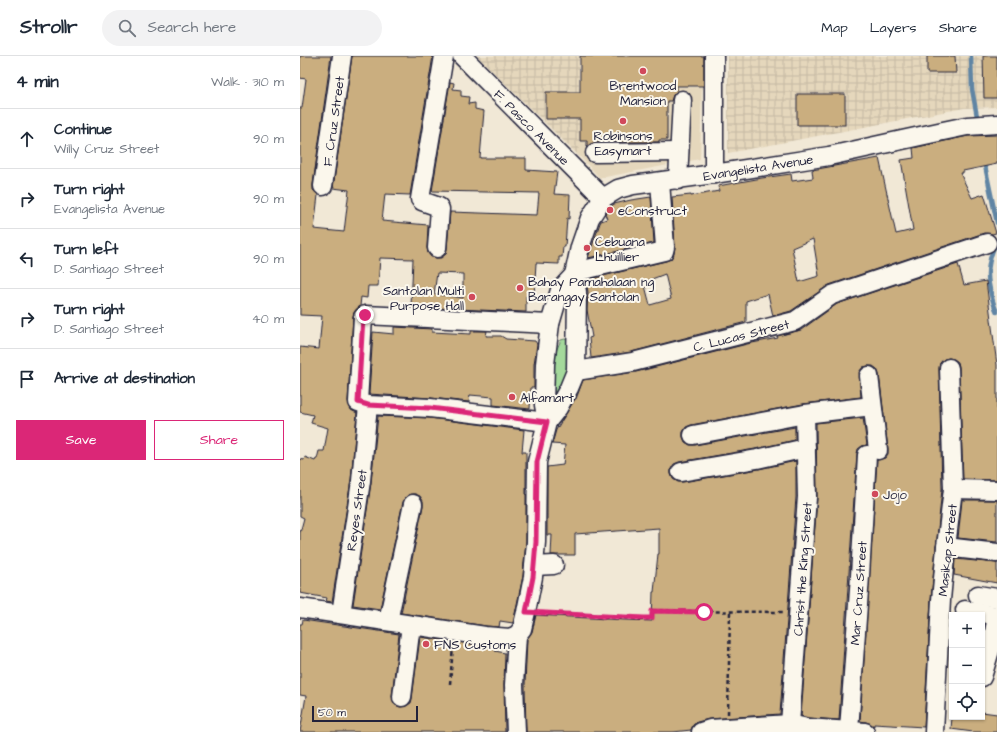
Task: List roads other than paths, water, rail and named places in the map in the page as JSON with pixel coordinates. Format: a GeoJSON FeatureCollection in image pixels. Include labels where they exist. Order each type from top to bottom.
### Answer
{"type":"FeatureCollection","features":[{"type":"Feature","properties":{"kind":"street","name":"F. Cruz Street"},"geometry":{"type":"LineString","coordinates":[[323,186],[342,56]]}},
{"type":"Feature","properties":{"kind":"street"},"geometry":{"type":"LineString","coordinates":[[437,248],[440,209],[439,207],[420,199],[444,56]]}},
{"type":"Feature","properties":{"kind":"street","name":"F. Pasco Avenue"},"geometry":{"type":"LineString","coordinates":[[462,56],[603,198]]}},
{"type":"Feature","properties":{"kind":"street"},"geometry":{"type":"LineString","coordinates":[[714,56],[714,174]]}},
{"type":"Feature","properties":{"kind":"street"},"geometry":{"type":"LineString","coordinates":[[678,180],[682,100]]}},
{"type":"Feature","properties":{"kind":"street","name":"Evangelista Avenue"},"geometry":{"type":"LineString","coordinates":[[516,732],[514,685],[517,636],[522,629],[534,566],[536,542],[537,462],[547,422],[544,405],[545,364],[550,324],[571,282],[580,247],[590,218],[603,198],[618,188],[829,156],[967,126],[992,124]]}},
{"type":"Feature","properties":{"kind":"street"},"geometry":{"type":"LineString","coordinates":[[595,153],[679,152]]}},
{"type":"Feature","properties":{"kind":"street"},"geometry":{"type":"LineString","coordinates":[[571,282],[664,251],[665,247],[660,182]]}},
{"type":"Feature","properties":{"kind":"street","name":"C. Lucas Street"},"geometry":{"type":"LineString","coordinates":[[576,371],[633,362],[795,322],[832,295],[987,243]]}},
{"type":"Feature","properties":{"kind":"street","name":"Evangelista Avenue"},"geometry":{"type":"LineString","coordinates":[[547,422],[558,408],[576,371],[571,282]]}},
{"type":"Feature","properties":{"kind":"street"},"geometry":{"type":"LineString","coordinates":[[547,422],[430,408],[368,405],[358,402],[363,317],[365,315],[550,324]]}},
{"type":"Feature","properties":{"kind":"street","name":"Masikap Street"},"geometry":{"type":"LineString","coordinates":[[934,732],[944,706],[946,547],[953,488],[949,368]]}},
{"type":"Feature","properties":{"kind":"street","name":"Mar Cruz Street"},"geometry":{"type":"LineString","coordinates":[[857,731],[860,576],[872,453],[872,406],[869,376]]}},
{"type":"Feature","properties":{"kind":"street","name":"Reyes Street"},"geometry":{"type":"LineString","coordinates":[[341,614],[361,481],[368,405]]}},
{"type":"Feature","properties":{"kind":"street"},"geometry":{"type":"LineString","coordinates":[[693,435],[805,414],[872,406]]}},
{"type":"Feature","properties":{"kind":"street","name":"Christ the King Street"},"geometry":{"type":"LineString","coordinates":[[802,728],[799,613],[807,497],[805,414]]}},
{"type":"Feature","properties":{"kind":"street"},"geometry":{"type":"LineString","coordinates":[[681,472],[757,459],[806,448]]}},
{"type":"Feature","properties":{"kind":"street"},"geometry":{"type":"LineString","coordinates":[[953,488],[997,490]]}},
{"type":"Feature","properties":{"kind":"street"},"geometry":{"type":"LineString","coordinates":[[388,621],[413,504]]}},
{"type":"Feature","properties":{"kind":"street"},"geometry":{"type":"LineString","coordinates":[[946,547],[997,553]]}},
{"type":"Feature","properties":{"kind":"street"},"geometry":{"type":"LineString","coordinates":[[534,566],[554,565]]}},
{"type":"Feature","properties":{"kind":"street"},"geometry":{"type":"LineString","coordinates":[[978,595],[997,598]]}},
{"type":"Feature","properties":{"kind":"street"},"geometry":{"type":"LineString","coordinates":[[300,608],[453,632],[501,638],[517,636]]}},
{"type":"Feature","properties":{"kind":"street"},"geometry":{"type":"LineString","coordinates":[[965,610],[997,617],[986,646]]}},
{"type":"Feature","properties":{"kind":"street"},"geometry":{"type":"LineString","coordinates":[[402,697],[411,625]]}},
{"type":"Feature","properties":{"kind":"street"},"geometry":{"type":"LineString","coordinates":[[700,732],[710,729],[729,728],[802,728],[857,731]]}},
{"type":"Feature","properties":{"kind":"waterway"},"geometry":{"type":"LineString","coordinates":[[971,56],[972,89],[978,122]]}},
{"type":"Feature","properties":{"kind":"waterway"},"geometry":{"type":"LineString","coordinates":[[984,161],[997,223]]}},
{"type":"Feature","properties":{"kind":"waterway"},"geometry":{"type":"LineString","coordinates":[[997,241],[993,249],[988,275],[991,294],[997,312]]}},
{"type":"Feature","properties":{"kind":"place","name":"Brentwood Mansion"},"geometry":{"type":"Point","coordinates":[643,71]}},
{"type":"Feature","properties":{"kind":"place","name":"Robinsons Easymart"},"geometry":{"type":"Point","coordinates":[623,121]}},
{"type":"Feature","properties":{"kind":"place","name":"eConstruct"},"geometry":{"type":"Point","coordinates":[610,210]}},
{"type":"Feature","properties":{"kind":"place","name":"Cebuana Lhuillier"},"geometry":{"type":"Point","coordinates":[587,248]}},
{"type":"Feature","properties":{"kind":"place","name":"Bahay Pamahalaan ng Barangay Santolan"},"geometry":{"type":"Point","coordinates":[520,288]}},
{"type":"Feature","properties":{"kind":"place","name":"Santolan Multi Purpose Hall"},"geometry":{"type":"Point","coordinates":[472,297]}},
{"type":"Feature","properties":{"kind":"place","name":"Alfamart"},"geometry":{"type":"Point","coordinates":[512,397]}},
{"type":"Feature","properties":{"kind":"place","name":"Jojo"},"geometry":{"type":"Point","coordinates":[875,494]}},
{"type":"Feature","properties":{"kind":"place","name":"FNS Customs"},"geometry":{"type":"Point","coordinates":[426,644]}}]}
